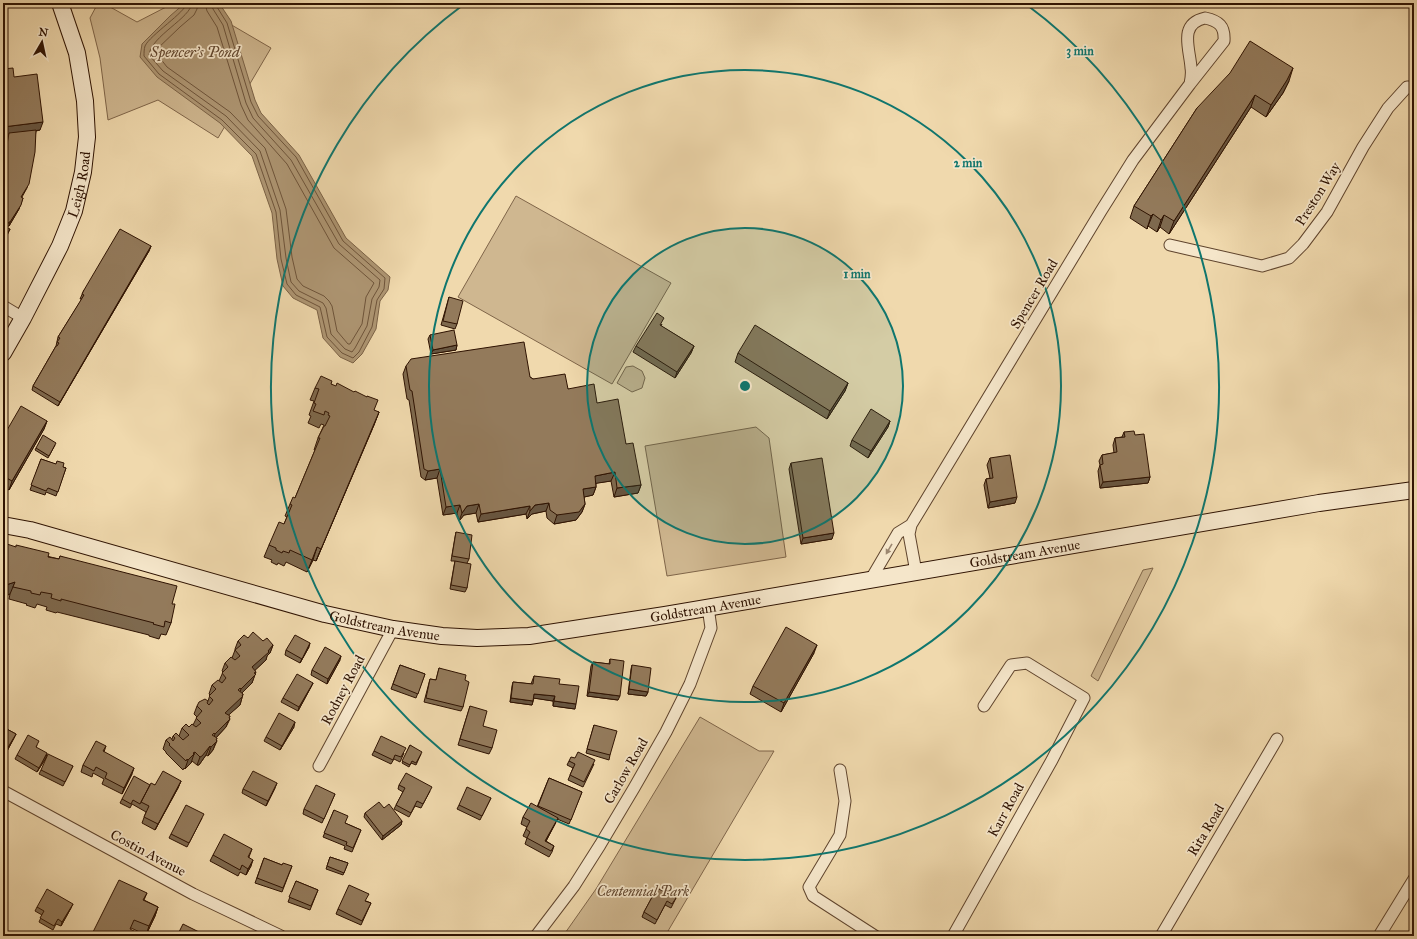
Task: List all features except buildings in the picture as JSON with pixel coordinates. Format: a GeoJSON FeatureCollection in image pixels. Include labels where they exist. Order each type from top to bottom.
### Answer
{"type":"FeatureCollection","features":[{"type":"Feature","properties":{"kind":"main road","name":"Leigh Road"},"geometry":{"type":"LineString","coordinates":[[3,353],[60,246],[74,211],[83,172],[87,137],[85,101],[77,53],[60,3]]}},
{"type":"Feature","properties":{"kind":"main road","name":"Goldstream Avenue"},"geometry":{"type":"LineString","coordinates":[[3,525],[30,530],[325,614],[393,629],[442,636],[477,638],[529,636],[708,608],[1319,502],[1414,490]]}},
{"type":"Feature","properties":{"kind":"street","name":"Spencer Road"},"geometry":{"type":"LineString","coordinates":[[871,579],[898,533],[911,525],[1133,160],[1224,41],[1224,32],[1219,24],[1213,20],[1205,18],[1197,20],[1191,25],[1187,42],[1192,70],[1190,84]]}},
{"type":"Feature","properties":{"kind":"street","name":"Preston Way"},"geometry":{"type":"LineString","coordinates":[[1170,245],[1262,266],[1290,258],[1303,244],[1327,212],[1363,147],[1388,108],[1407,87],[1414,87]]}},
{"type":"Feature","properties":{"kind":"street"},"geometry":{"type":"LineString","coordinates":[[3,306],[23,318]]}},
{"type":"Feature","properties":{"kind":"street"},"geometry":{"type":"LineString","coordinates":[[911,525],[909,534],[916,572]]}},
{"type":"Feature","properties":{"kind":"street","name":"Carlow Road"},"geometry":{"type":"LineString","coordinates":[[536,936],[574,886],[634,788],[666,732],[690,684],[711,628],[708,608]]}},
{"type":"Feature","properties":{"kind":"street","name":"Rodney Road"},"geometry":{"type":"LineString","coordinates":[[319,766],[393,629]]}},
{"type":"Feature","properties":{"kind":"street","name":"Karr Road"},"geometry":{"type":"LineString","coordinates":[[953,936],[1052,760],[1084,698],[1028,663],[1011,665],[984,706]]}},
{"type":"Feature","properties":{"kind":"street","name":"Rita Road"},"geometry":{"type":"LineString","coordinates":[[1161,936],[1277,739]]}},
{"type":"Feature","properties":{"kind":"street"},"geometry":{"type":"LineString","coordinates":[[840,770],[846,802],[840,835],[809,887],[813,896],[875,936]]}},
{"type":"Feature","properties":{"kind":"street","name":"Costin Avenue"},"geometry":{"type":"LineString","coordinates":[[3,791],[193,894],[281,936]]}},
{"type":"Feature","properties":{"kind":"street"},"geometry":{"type":"LineString","coordinates":[[1379,936],[1414,879]]}},
{"type":"Feature","properties":{"kind":"green space"},"geometry":{"type":"Polygon","coordinates":[[[98,3],[103,3],[137,22],[171,3],[194,3],[271,48],[218,138],[158,100],[108,120],[100,58],[90,18],[98,3]]]}},
{"type":"Feature","properties":{"kind":"green space"},"geometry":{"type":"Polygon","coordinates":[[[516,196],[671,283],[612,384],[458,297],[516,196]]]}},
{"type":"Feature","properties":{"kind":"green space"},"geometry":{"type":"Polygon","coordinates":[[[633,366],[642,371],[645,378],[642,388],[632,392],[617,383],[626,367],[633,366]]]}},
{"type":"Feature","properties":{"kind":"green space"},"geometry":{"type":"Polygon","coordinates":[[[756,427],[769,438],[786,557],[667,576],[645,446],[756,427]]]}},
{"type":"Feature","properties":{"kind":"green space"},"geometry":{"type":"Polygon","coordinates":[[[1153,568],[1098,681],[1091,676],[1143,570],[1153,568]]]}},
{"type":"Feature","properties":{"kind":"green space","name":"Centennial Park"},"geometry":{"type":"Polygon","coordinates":[[[700,717],[759,751],[774,751],[668,931],[676,936],[563,936],[596,889],[700,717]]]}},
{"type":"Feature","properties":{"kind":"water","name":"Spencer's Pond"},"geometry":{"type":"Polygon","coordinates":[[[185,3],[219,3],[231,21],[255,100],[261,113],[299,155],[346,238],[390,277],[388,290],[380,301],[376,329],[362,354],[353,363],[340,357],[323,338],[317,310],[293,298],[283,286],[277,259],[272,213],[252,156],[220,123],[157,77],[140,57],[142,44],[185,3]]]}}]}
